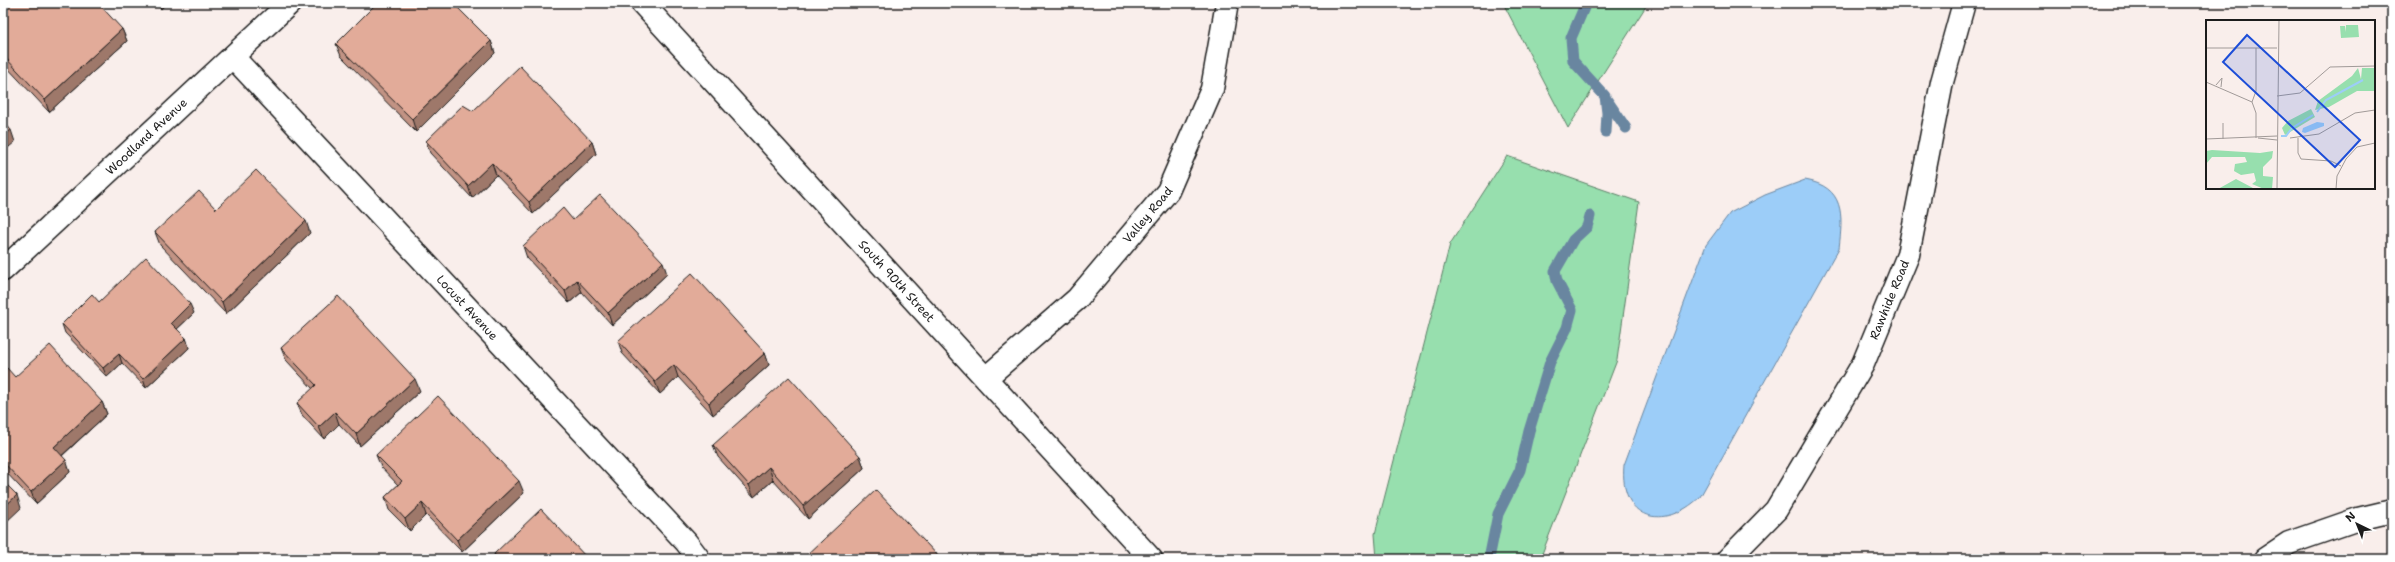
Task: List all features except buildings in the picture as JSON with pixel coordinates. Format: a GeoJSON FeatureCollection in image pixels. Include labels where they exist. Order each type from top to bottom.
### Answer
{"type":"FeatureCollection","features":[{"type":"Feature","properties":{"kind":"street","name":"Woodland Avenue"},"geometry":{"type":"LineString","coordinates":[[3,270],[290,3]]}},
{"type":"Feature","properties":{"kind":"street","name":"South 90th Street"},"geometry":{"type":"LineString","coordinates":[[642,3],[1151,559]]}},
{"type":"Feature","properties":{"kind":"street","name":"Valley Road"},"geometry":{"type":"LineString","coordinates":[[986,377],[1077,299],[1168,191],[1212,89],[1227,3]]}},
{"type":"Feature","properties":{"kind":"street","name":"Rawhide Road"},"geometry":{"type":"LineString","coordinates":[[1728,559],[1776,510],[1863,364],[1908,256],[1942,82],[1964,3]]}},
{"type":"Feature","properties":{"kind":"street","name":"Locust Avenue"},"geometry":{"type":"LineString","coordinates":[[233,57],[616,466],[699,559]]}},
{"type":"Feature","properties":{"kind":"street"},"geometry":{"type":"LineString","coordinates":[[2265,559],[2289,543],[2358,519],[2392,511]]}},
{"type":"Feature","properties":{"kind":"green space"},"geometry":{"type":"Polygon","coordinates":[[[1503,3],[1648,3],[1568,128],[1503,3]]]}},
{"type":"Feature","properties":{"kind":"green space"},"geometry":{"type":"Polygon","coordinates":[[[1507,156],[1639,202],[1617,360],[1540,559],[1377,559],[1375,534],[1450,244],[1507,156]]]}},
{"type":"Feature","properties":{"kind":"water"},"geometry":{"type":"Polygon","coordinates":[[[1805,180],[1828,189],[1838,204],[1841,214],[1839,248],[1700,497],[1686,508],[1672,514],[1658,517],[1646,515],[1636,509],[1629,498],[1624,484],[1624,465],[1706,245],[1730,213],[1765,195],[1805,180]]]}},
{"type":"Feature","properties":{"kind":"waterway"},"geometry":{"type":"LineString","coordinates":[[1586,3],[1571,38],[1573,61],[1605,96],[1607,113],[1606,132]]}},
{"type":"Feature","properties":{"kind":"waterway"},"geometry":{"type":"LineString","coordinates":[[1607,100],[1626,128]]}},
{"type":"Feature","properties":{"kind":"waterway"},"geometry":{"type":"LineString","coordinates":[[1489,559],[1498,514],[1520,470],[1529,431],[1550,362],[1567,328],[1572,310],[1557,281],[1555,271],[1573,240],[1587,227],[1590,216]]}}]}
